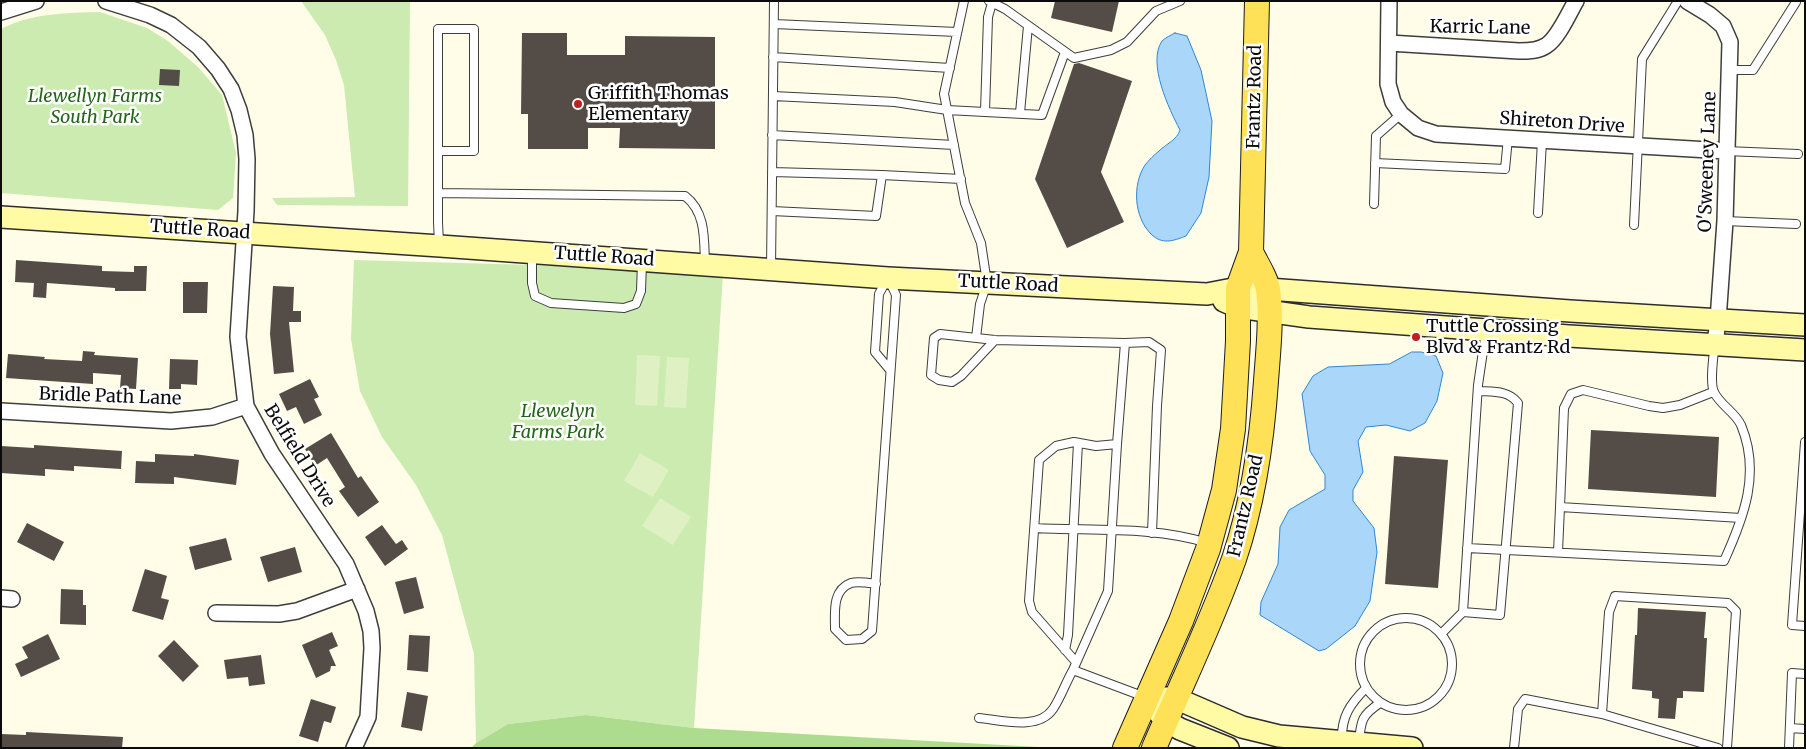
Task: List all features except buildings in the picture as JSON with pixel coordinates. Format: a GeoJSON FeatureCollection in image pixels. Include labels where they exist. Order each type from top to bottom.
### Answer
{"type":"FeatureCollection","features":[{"type":"Feature","properties":{"kind":"main road","name":"Frantz Road"},"geometry":{"type":"LineString","coordinates":[[1154,748],[1206,632],[1234,558],[1253,484],[1250,440],[1248,304],[1251,252],[1256,1]]}},
{"type":"Feature","properties":{"kind":"main road","name":"Tuttle Road"},"geometry":{"type":"LineString","coordinates":[[1,217],[532,252],[888,278],[1207,294],[1309,317],[1805,350]]}},
{"type":"Feature","properties":{"kind":"main road","name":"Frantz Road"},"geometry":{"type":"LineString","coordinates":[[1125,748],[1180,621],[1210,543],[1224,490],[1233,429],[1238,349],[1248,304],[1268,288],[1251,252]]}},
{"type":"Feature","properties":{"kind":"main road"},"geometry":{"type":"LineString","coordinates":[[1268,288],[1560,310],[1805,325]]}},
{"type":"Feature","properties":{"kind":"main road"},"geometry":{"type":"LineString","coordinates":[[1147,698],[1175,698],[1242,727],[1280,736],[1350,745],[1412,748]]}},
{"type":"Feature","properties":{"kind":"main road"},"geometry":{"type":"LineString","coordinates":[[1147,698],[1166,721],[1180,729],[1228,748]]}},
{"type":"Feature","properties":{"kind":"street"},"geometry":{"type":"LineString","coordinates":[[1,12],[36,1]]}},
{"type":"Feature","properties":{"kind":"street","name":"Belfield Drive"},"geometry":{"type":"LineString","coordinates":[[106,1],[150,15],[171,25],[199,47],[218,69],[231,89],[239,110],[245,135],[247,159],[238,337],[246,406],[272,454],[346,564],[368,618],[372,648],[368,717],[354,748]]}},
{"type":"Feature","properties":{"kind":"street"},"geometry":{"type":"LineString","coordinates":[[1390,1],[1388,84],[1393,102],[1401,114]]}},
{"type":"Feature","properties":{"kind":"street","name":"Karric Lane"},"geometry":{"type":"LineString","coordinates":[[1389,43],[1532,51],[1547,45],[1558,33],[1576,1]]}},
{"type":"Feature","properties":{"kind":"street","name":"O'Sweeney Lane"},"geometry":{"type":"LineString","coordinates":[[1687,1],[1710,15],[1723,26],[1730,42],[1725,220],[1715,344]]}},
{"type":"Feature","properties":{"kind":"street","name":"Shireton Drive"},"geometry":{"type":"LineString","coordinates":[[1401,114],[1418,128],[1436,134],[1726,151]]}},
{"type":"Feature","properties":{"kind":"street","name":"Bridle Path Lane"},"geometry":{"type":"LineString","coordinates":[[1,411],[171,420],[212,417],[246,406]]}},
{"type":"Feature","properties":{"kind":"street"},"geometry":{"type":"LineString","coordinates":[[216,613],[279,614],[297,611],[357,589]]}},
{"type":"Feature","properties":{"kind":"lane"},"geometry":{"type":"LineString","coordinates":[[771,269],[774,1]]}},
{"type":"Feature","properties":{"kind":"lane"},"geometry":{"type":"LineString","coordinates":[[964,1],[944,94],[965,203],[981,243],[987,283],[980,304],[976,338]]}},
{"type":"Feature","properties":{"kind":"lane"},"geometry":{"type":"LineString","coordinates":[[985,112],[990,2],[1005,9],[1074,58],[1111,50],[1127,42],[1156,11],[1180,1]]}},
{"type":"Feature","properties":{"kind":"lane"},"geometry":{"type":"LineString","coordinates":[[1634,225],[1642,59],[1678,1]]}},
{"type":"Feature","properties":{"kind":"lane"},"geometry":{"type":"LineString","coordinates":[[1730,70],[1753,70],[1796,2]]}},
{"type":"Feature","properties":{"kind":"lane"},"geometry":{"type":"LineString","coordinates":[[774,24],[957,32]]}},
{"type":"Feature","properties":{"kind":"lane"},"geometry":{"type":"LineString","coordinates":[[1020,113],[1028,26]]}},
{"type":"Feature","properties":{"kind":"lane"},"geometry":{"type":"LineString","coordinates":[[438,151],[474,151],[474,29],[438,29],[438,151],[438,193],[440,246]]}},
{"type":"Feature","properties":{"kind":"lane"},"geometry":{"type":"LineString","coordinates":[[773,96],[894,102],[947,110],[1042,115],[1065,52]]}},
{"type":"Feature","properties":{"kind":"lane"},"geometry":{"type":"LineString","coordinates":[[773,57],[950,68]]}},
{"type":"Feature","properties":{"kind":"lane"},"geometry":{"type":"LineString","coordinates":[[1374,204],[1376,136],[1401,114]]}},
{"type":"Feature","properties":{"kind":"lane"},"geometry":{"type":"LineString","coordinates":[[772,135],[954,144]]}},
{"type":"Feature","properties":{"kind":"lane"},"geometry":{"type":"LineString","coordinates":[[1375,163],[1505,169],[1508,138]]}},
{"type":"Feature","properties":{"kind":"lane"},"geometry":{"type":"LineString","coordinates":[[1538,213],[1542,141]]}},
{"type":"Feature","properties":{"kind":"lane"},"geometry":{"type":"LineString","coordinates":[[1726,151],[1798,154]]}},
{"type":"Feature","properties":{"kind":"lane"},"geometry":{"type":"LineString","coordinates":[[772,172],[960,179]]}},
{"type":"Feature","properties":{"kind":"lane"},"geometry":{"type":"LineString","coordinates":[[772,211],[876,216],[882,175]]}},
{"type":"Feature","properties":{"kind":"lane"},"geometry":{"type":"LineString","coordinates":[[438,193],[685,196],[692,202],[703,225],[705,264]]}},
{"type":"Feature","properties":{"kind":"lane"},"geometry":{"type":"LineString","coordinates":[[1725,220],[1796,224]]}},
{"type":"Feature","properties":{"kind":"lane"},"geometry":{"type":"LineString","coordinates":[[532,252],[532,283],[535,296],[551,303],[624,308],[636,304],[641,291],[643,260]]}},
{"type":"Feature","properties":{"kind":"lane"},"geometry":{"type":"LineString","coordinates":[[888,278],[879,294],[875,352],[890,370]]}},
{"type":"Feature","properties":{"kind":"lane"},"geometry":{"type":"LineString","coordinates":[[876,584],[853,582],[841,589],[834,605],[836,629],[846,640],[862,640],[872,631],[876,584],[890,370],[896,295],[888,278]]}},
{"type":"Feature","properties":{"kind":"lane"},"geometry":{"type":"LineString","coordinates":[[1441,634],[1463,612],[1478,391],[1486,330]]}},
{"type":"Feature","properties":{"kind":"lane"},"geometry":{"type":"LineString","coordinates":[[995,340],[961,376],[952,382],[940,380],[931,375],[934,338],[940,334],[995,340],[1150,342],[1159,348],[1162,353],[1156,406],[1152,533]]}},
{"type":"Feature","properties":{"kind":"lane"},"geometry":{"type":"LineString","coordinates":[[979,718],[1025,722],[1040,720],[1048,715],[1054,708],[1075,666],[1108,591],[1125,343]]}},
{"type":"Feature","properties":{"kind":"lane"},"geometry":{"type":"LineString","coordinates":[[1467,548],[1724,561],[1738,530],[1750,490],[1749,453],[1740,423],[1713,392],[1712,360],[1715,344]]}},
{"type":"Feature","properties":{"kind":"lane"},"geometry":{"type":"LineString","coordinates":[[1558,552],[1564,408],[1571,394],[1583,390],[1663,408],[1687,402],[1713,392]]}},
{"type":"Feature","properties":{"kind":"lane"},"geometry":{"type":"LineString","coordinates":[[1463,612],[1500,615],[1518,403],[1513,397],[1504,392],[1478,391]]}},
{"type":"Feature","properties":{"kind":"lane"},"geometry":{"type":"LineString","coordinates":[[1117,444],[1096,446],[1074,442],[1056,446],[1039,460],[1029,600],[1032,612],[1065,650],[1075,666],[1147,698]]}},
{"type":"Feature","properties":{"kind":"lane"},"geometry":{"type":"LineString","coordinates":[[1805,442],[1801,554],[1792,625],[1805,626]]}},
{"type":"Feature","properties":{"kind":"lane"},"geometry":{"type":"LineString","coordinates":[[1065,650],[1068,636],[1078,443]]}},
{"type":"Feature","properties":{"kind":"lane"},"geometry":{"type":"LineString","coordinates":[[1560,507],[1742,518]]}},
{"type":"Feature","properties":{"kind":"lane"},"geometry":{"type":"LineString","coordinates":[[1034,528],[1152,533],[1210,543]]}},
{"type":"Feature","properties":{"kind":"lane"},"geometry":{"type":"LineString","coordinates":[[1795,590],[1805,591]]}},
{"type":"Feature","properties":{"kind":"lane"},"geometry":{"type":"LineString","coordinates":[[1602,714],[1609,612],[1615,596],[1728,603],[1736,611],[1727,748]]}},
{"type":"Feature","properties":{"kind":"lane"},"geometry":{"type":"LineString","coordinates":[[1410,618],[1427,623],[1441,634],[1450,649],[1452,667],[1448,684],[1437,698],[1422,707],[1405,710],[1388,707],[1380,703],[1366,688],[1360,674],[1360,657],[1366,640],[1377,627],[1393,619],[1410,618]]}},
{"type":"Feature","properties":{"kind":"lane"},"geometry":{"type":"LineString","coordinates":[[1789,748],[1792,673],[1805,674]]}},
{"type":"Feature","properties":{"kind":"lane"},"geometry":{"type":"LineString","coordinates":[[1350,745],[1341,727],[1354,700],[1366,688]]}},
{"type":"Feature","properties":{"kind":"lane"},"geometry":{"type":"LineString","coordinates":[[1514,748],[1518,709],[1525,699],[1602,714],[1718,748]]}},
{"type":"Feature","properties":{"kind":"lane"},"geometry":{"type":"LineString","coordinates":[[1350,745],[1365,714],[1380,703]]}},
{"type":"Feature","properties":{"kind":"lane"},"geometry":{"type":"LineString","coordinates":[[1790,728],[1805,729]]}},
{"type":"Feature","properties":{"kind":"green space"},"geometry":{"type":"Polygon","coordinates":[[[301,1],[410,1],[408,206],[277,205],[272,198],[355,197],[344,85],[325,35],[301,1]]]}},
{"type":"Feature","properties":{"kind":"green space","name":"Llewellyn Farms South Park"},"geometry":{"type":"Polygon","coordinates":[[[100,12],[147,28],[168,41],[198,67],[222,95],[236,153],[233,198],[218,210],[1,193],[1,29],[37,17],[100,12]]]}},
{"type":"Feature","properties":{"kind":"green space","name":"Llewelyn Farms Park"},"geometry":{"type":"Polygon","coordinates":[[[354,260],[532,265],[723,274],[694,728],[586,715],[508,724],[476,743],[474,654],[442,535],[416,485],[382,437],[360,391],[351,339],[354,260]]]}},
{"type":"Feature","properties":{"kind":"green space"},"geometry":{"type":"Polygon","coordinates":[[[637,355],[660,356],[657,406],[635,405],[637,355]]]}},
{"type":"Feature","properties":{"kind":"green space"},"geometry":{"type":"Polygon","coordinates":[[[667,357],[689,358],[686,408],[664,407],[667,357]]]}},
{"type":"Feature","properties":{"kind":"green space"},"geometry":{"type":"Polygon","coordinates":[[[640,453],[669,470],[653,497],[624,481],[640,453]]]}},
{"type":"Feature","properties":{"kind":"green space"},"geometry":{"type":"Polygon","coordinates":[[[660,498],[691,517],[673,545],[642,526],[660,498]]]}},
{"type":"Feature","properties":{"kind":"green space"},"geometry":{"type":"Polygon","coordinates":[[[586,715],[694,728],[1057,748],[471,748],[508,724],[586,715]]]}},
{"type":"Feature","properties":{"kind":"water"},"geometry":{"type":"Polygon","coordinates":[[[1175,33],[1187,36],[1201,70],[1212,121],[1209,177],[1201,213],[1186,236],[1163,241],[1151,234],[1145,227],[1138,210],[1137,191],[1138,182],[1145,165],[1155,154],[1174,139],[1180,130],[1161,86],[1157,61],[1158,50],[1162,41],[1175,33]]]}},
{"type":"Feature","properties":{"kind":"water"},"geometry":{"type":"Polygon","coordinates":[[[1412,352],[1436,356],[1443,373],[1437,401],[1425,423],[1410,431],[1386,425],[1366,427],[1358,441],[1363,472],[1353,490],[1353,501],[1374,528],[1377,552],[1370,601],[1355,626],[1326,649],[1319,651],[1260,615],[1261,602],[1278,564],[1280,527],[1289,510],[1325,489],[1325,475],[1310,451],[1302,394],[1313,376],[1328,367],[1389,364],[1412,352]]]}},
{"type":"Feature","properties":{"kind":"place","name":"Griffith Thomas Elementary"},"geometry":{"type":"Point","coordinates":[578,104]}},
{"type":"Feature","properties":{"kind":"place","name":"Tuttle Crossing Blvd & Frantz Rd"},"geometry":{"type":"Point","coordinates":[1416,337]}}]}
